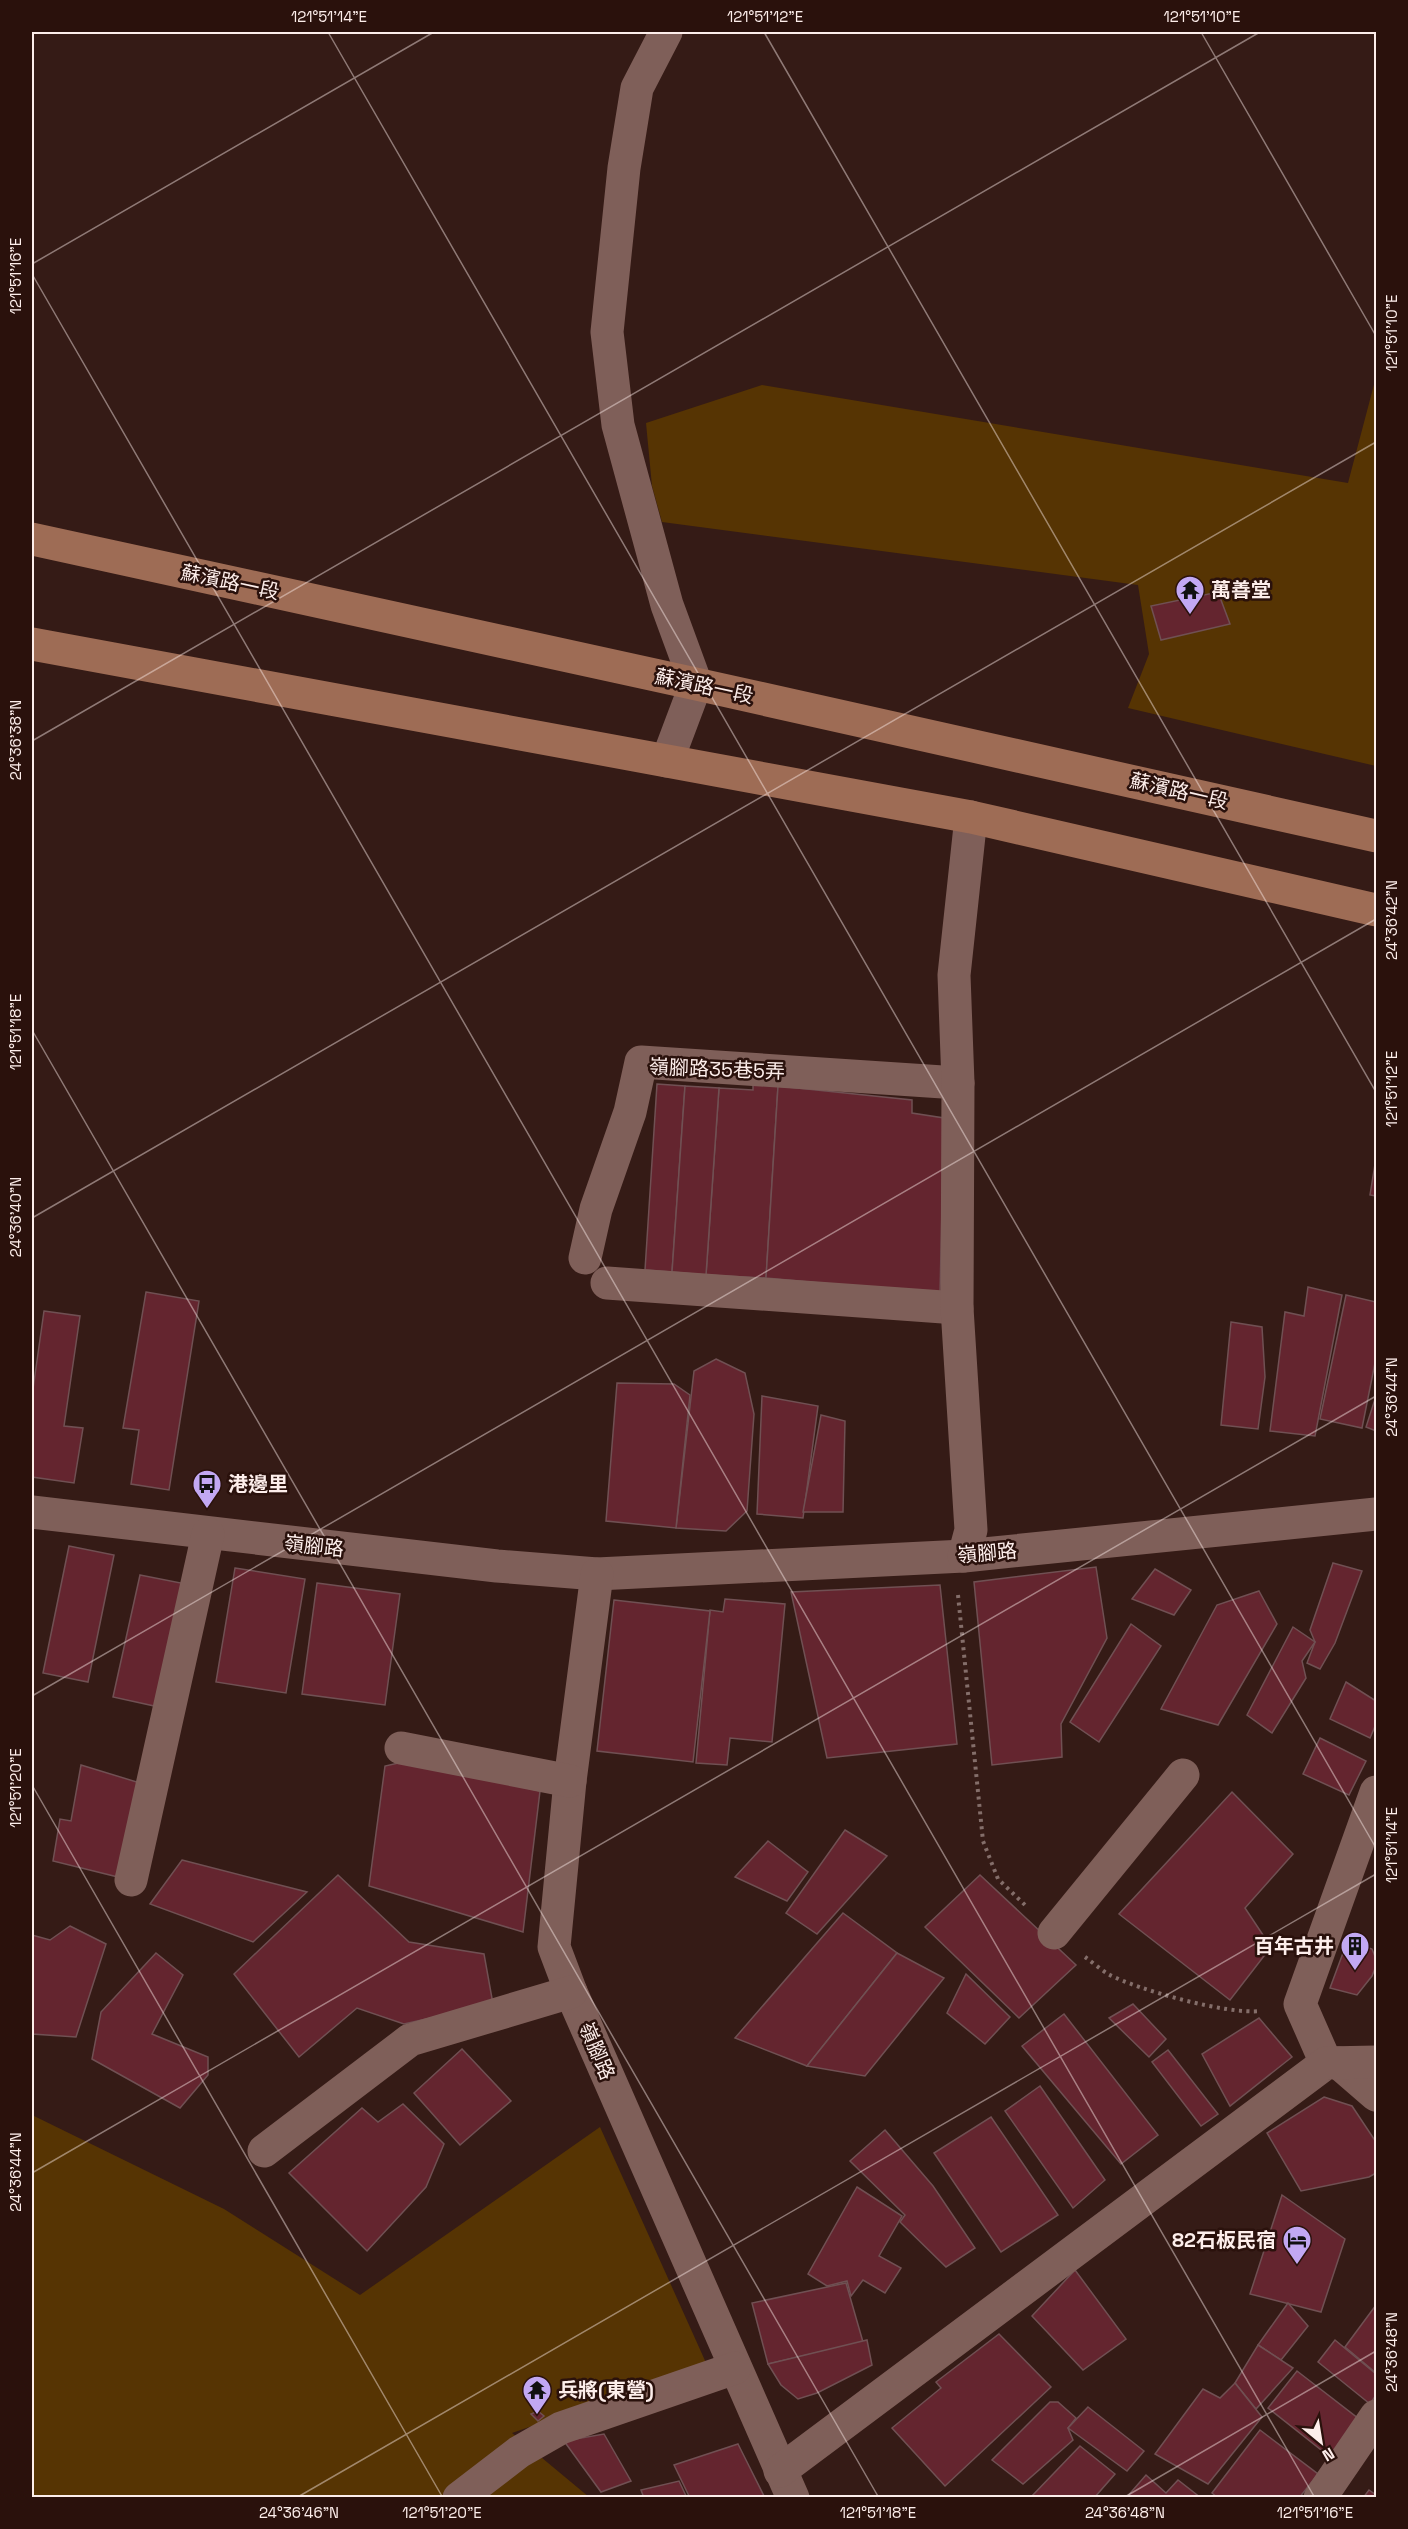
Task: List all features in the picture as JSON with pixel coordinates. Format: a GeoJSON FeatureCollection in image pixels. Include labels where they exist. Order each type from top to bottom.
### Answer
{"type":"FeatureCollection","features":[{"type":"Feature","properties":{"kind":"main road","name":"蘇濱路一段"},"geometry":{"type":"LineString","coordinates":[[32,539],[1377,836]]}},
{"type":"Feature","properties":{"kind":"main road"},"geometry":{"type":"LineString","coordinates":[[32,644],[971,817],[1377,910]]}},
{"type":"Feature","properties":{"kind":"street"},"geometry":{"type":"LineString","coordinates":[[666,32],[637,88],[624,168],[607,332],[618,425],[667,604],[696,684],[667,761]]}},
{"type":"Feature","properties":{"kind":"street"},"geometry":{"type":"LineString","coordinates":[[964,1556],[971,1530],[957,1308],[958,1083],[954,975],[971,817]]}},
{"type":"Feature","properties":{"kind":"street","name":"嶺腳路35巷5弄"},"geometry":{"type":"LineString","coordinates":[[585,1258],[596,1209],[630,1112],[641,1062],[958,1083]]}},
{"type":"Feature","properties":{"kind":"street"},"geometry":{"type":"LineString","coordinates":[[607,1283],[957,1308]]}},
{"type":"Feature","properties":{"kind":"street","name":"嶺腳路"},"geometry":{"type":"LineString","coordinates":[[32,1512],[497,1566],[597,1574],[964,1556],[1377,1514]]}},
{"type":"Feature","properties":{"kind":"street"},"geometry":{"type":"LineString","coordinates":[[131,1880],[208,1534]]}},
{"type":"Feature","properties":{"kind":"street","name":"嶺腳路"},"geometry":{"type":"LineString","coordinates":[[597,1574],[570,1781],[554,1947],[571,1992],[786,2484]]}},
{"type":"Feature","properties":{"kind":"street"},"geometry":{"type":"LineString","coordinates":[[401,1748],[570,1781]]}},
{"type":"Feature","properties":{"kind":"street"},"geometry":{"type":"LineString","coordinates":[[1054,1933],[1183,1775]]}},
{"type":"Feature","properties":{"kind":"street"},"geometry":{"type":"LineString","coordinates":[[1377,1792],[1300,2004],[1333,2063],[1377,2095]]}},
{"type":"Feature","properties":{"kind":"street"},"geometry":{"type":"LineString","coordinates":[[264,2151],[410,2040],[571,1992]]}},
{"type":"Feature","properties":{"kind":"street"},"geometry":{"type":"LineString","coordinates":[[786,2484],[1333,2063],[1377,2062]]}},
{"type":"Feature","properties":{"kind":"street"},"geometry":{"type":"LineString","coordinates":[[459,2498],[519,2452],[561,2428],[735,2368]]}},
{"type":"Feature","properties":{"kind":"street"},"geometry":{"type":"LineString","coordinates":[[1320,2498],[1377,2416]]}},
{"type":"Feature","properties":{"kind":"path"},"geometry":{"type":"LineString","coordinates":[[964,1556],[957,1584],[983,1842],[998,1879],[1054,1933],[1107,1973],[1165,1995],[1215,2007],[1257,2012],[1300,2004]]}},
{"type":"Feature","properties":{"kind":"shaded area"},"geometry":{"type":"Polygon","coordinates":[[[1376,377],[1376,766],[1128,708],[1149,654],[1138,585],[662,522],[652,486],[646,423],[762,385],[1348,483],[1376,377]]]}},
{"type":"Feature","properties":{"kind":"shaded area"},"geometry":{"type":"Polygon","coordinates":[[[32,2115],[224,2209],[360,2295],[600,2127],[707,2365],[512,2433],[589,2497],[32,2497],[32,2115]]]}},
{"type":"Feature","properties":{"kind":"building","name":"萬善堂"},"geometry":{"type":"Polygon","coordinates":[[[1218,592],[1230,624],[1161,640],[1151,606],[1218,592]]]}},
{"type":"Feature","properties":{"kind":"building"},"geometry":{"type":"Polygon","coordinates":[[[657,1084],[685,1086],[672,1272],[645,1270],[657,1084]]]}},
{"type":"Feature","properties":{"kind":"building"},"geometry":{"type":"Polygon","coordinates":[[[753,1084],[778,1086],[766,1278],[706,1275],[719,1088],[753,1090],[753,1084]]]}},
{"type":"Feature","properties":{"kind":"building"},"geometry":{"type":"Polygon","coordinates":[[[685,1086],[719,1088],[706,1275],[672,1272],[685,1086]]]}},
{"type":"Feature","properties":{"kind":"building"},"geometry":{"type":"Polygon","coordinates":[[[778,1086],[912,1100],[912,1113],[944,1118],[940,1294],[766,1278],[778,1086]]]}},
{"type":"Feature","properties":{"kind":"building"},"geometry":{"type":"Polygon","coordinates":[[[1376,1158],[1376,1196],[1370,1195],[1376,1158]]]}},
{"type":"Feature","properties":{"kind":"building"},"geometry":{"type":"Polygon","coordinates":[[[1308,1287],[1342,1295],[1315,1436],[1270,1431],[1285,1312],[1304,1316],[1308,1287]]]}},
{"type":"Feature","properties":{"kind":"building"},"geometry":{"type":"Polygon","coordinates":[[[146,1292],[199,1301],[169,1490],[131,1484],[139,1430],[123,1428],[146,1292]]]}},
{"type":"Feature","properties":{"kind":"building"},"geometry":{"type":"Polygon","coordinates":[[[1346,1295],[1376,1302],[1376,1358],[1362,1428],[1320,1419],[1346,1295]]]}},
{"type":"Feature","properties":{"kind":"building"},"geometry":{"type":"Polygon","coordinates":[[[44,1311],[80,1316],[64,1426],[83,1428],[74,1483],[32,1477],[32,1396],[44,1311]]]}},
{"type":"Feature","properties":{"kind":"building"},"geometry":{"type":"Polygon","coordinates":[[[1231,1322],[1262,1327],[1265,1377],[1258,1429],[1221,1425],[1231,1322]]]}},
{"type":"Feature","properties":{"kind":"building"},"geometry":{"type":"Polygon","coordinates":[[[716,1359],[745,1373],[754,1414],[747,1511],[726,1531],[676,1528],[694,1371],[716,1359]]]}},
{"type":"Feature","properties":{"kind":"building"},"geometry":{"type":"Polygon","coordinates":[[[617,1383],[674,1384],[690,1395],[676,1528],[606,1521],[617,1383]]]}},
{"type":"Feature","properties":{"kind":"building"},"geometry":{"type":"Polygon","coordinates":[[[762,1396],[818,1406],[803,1518],[757,1514],[762,1396]]]}},
{"type":"Feature","properties":{"kind":"building"},"geometry":{"type":"Polygon","coordinates":[[[1376,1396],[1376,1431],[1366,1427],[1376,1396]]]}},
{"type":"Feature","properties":{"kind":"building"},"geometry":{"type":"Polygon","coordinates":[[[821,1415],[845,1421],[843,1512],[803,1512],[821,1415]]]}},
{"type":"Feature","properties":{"kind":"building"},"geometry":{"type":"Polygon","coordinates":[[[69,1546],[114,1555],[88,1682],[43,1673],[69,1546]]]}},
{"type":"Feature","properties":{"kind":"building"},"geometry":{"type":"Polygon","coordinates":[[[1333,1563],[1362,1571],[1335,1643],[1320,1669],[1307,1663],[1315,1642],[1310,1630],[1333,1563]]]}},
{"type":"Feature","properties":{"kind":"building"},"geometry":{"type":"Polygon","coordinates":[[[1096,1567],[1107,1638],[1061,1724],[1062,1757],[992,1765],[974,1582],[1096,1567]]]}},
{"type":"Feature","properties":{"kind":"building"},"geometry":{"type":"Polygon","coordinates":[[[235,1568],[305,1579],[286,1693],[216,1682],[235,1568]]]}},
{"type":"Feature","properties":{"kind":"building"},"geometry":{"type":"Polygon","coordinates":[[[1155,1569],[1191,1590],[1174,1615],[1132,1599],[1155,1569]]]}},
{"type":"Feature","properties":{"kind":"building"},"geometry":{"type":"Polygon","coordinates":[[[140,1575],[186,1584],[159,1707],[113,1697],[140,1575]]]}},
{"type":"Feature","properties":{"kind":"building"},"geometry":{"type":"Polygon","coordinates":[[[317,1583],[400,1594],[385,1705],[302,1694],[317,1583]]]}},
{"type":"Feature","properties":{"kind":"building"},"geometry":{"type":"Polygon","coordinates":[[[940,1585],[957,1744],[827,1758],[791,1592],[940,1585]]]}},
{"type":"Feature","properties":{"kind":"building"},"geometry":{"type":"Polygon","coordinates":[[[1259,1591],[1277,1624],[1218,1725],[1161,1709],[1217,1605],[1259,1591]]]}},
{"type":"Feature","properties":{"kind":"building"},"geometry":{"type":"Polygon","coordinates":[[[725,1599],[785,1604],[772,1742],[730,1738],[727,1765],[696,1763],[710,1610],[723,1612],[725,1599]]]}},
{"type":"Feature","properties":{"kind":"building"},"geometry":{"type":"Polygon","coordinates":[[[614,1600],[710,1611],[693,1762],[597,1751],[614,1600]]]}},
{"type":"Feature","properties":{"kind":"building"},"geometry":{"type":"Polygon","coordinates":[[[1131,1624],[1161,1646],[1099,1742],[1070,1722],[1131,1624]]]}},
{"type":"Feature","properties":{"kind":"building"},"geometry":{"type":"Polygon","coordinates":[[[1293,1627],[1315,1642],[1302,1661],[1306,1678],[1272,1733],[1247,1715],[1293,1627]]]}},
{"type":"Feature","properties":{"kind":"building"},"geometry":{"type":"Polygon","coordinates":[[[1346,1682],[1376,1701],[1376,1724],[1370,1738],[1330,1719],[1346,1682]]]}},
{"type":"Feature","properties":{"kind":"building"},"geometry":{"type":"Polygon","coordinates":[[[1320,1738],[1366,1761],[1349,1795],[1303,1774],[1320,1738]]]}},
{"type":"Feature","properties":{"kind":"building"},"geometry":{"type":"Polygon","coordinates":[[[407,1761],[540,1791],[523,1932],[369,1886],[385,1766],[407,1761]]]}},
{"type":"Feature","properties":{"kind":"building"},"geometry":{"type":"Polygon","coordinates":[[[81,1765],[140,1783],[118,1877],[53,1861],[60,1819],[71,1821],[81,1765]]]}},
{"type":"Feature","properties":{"kind":"building"},"geometry":{"type":"Polygon","coordinates":[[[1232,1792],[1293,1854],[1245,1908],[1271,1947],[1230,2000],[1119,1914],[1232,1792]]]}},
{"type":"Feature","properties":{"kind":"building"},"geometry":{"type":"Polygon","coordinates":[[[845,1830],[887,1856],[817,1934],[786,1913],[845,1830]]]}},
{"type":"Feature","properties":{"kind":"building"},"geometry":{"type":"Polygon","coordinates":[[[768,1841],[808,1872],[787,1901],[735,1877],[768,1841]]]}},
{"type":"Feature","properties":{"kind":"building"},"geometry":{"type":"Polygon","coordinates":[[[182,1860],[307,1892],[253,1942],[150,1904],[182,1860]]]}},
{"type":"Feature","properties":{"kind":"building"},"geometry":{"type":"Polygon","coordinates":[[[338,1875],[409,1942],[484,1954],[493,2004],[404,2024],[357,2008],[299,2057],[234,1974],[338,1875]]]}},
{"type":"Feature","properties":{"kind":"building"},"geometry":{"type":"Polygon","coordinates":[[[980,1875],[1076,1965],[1019,2018],[925,1927],[980,1875]]]}},
{"type":"Feature","properties":{"kind":"building"},"geometry":{"type":"Polygon","coordinates":[[[843,1913],[897,1953],[807,2066],[735,2038],[843,1913]]]}},
{"type":"Feature","properties":{"kind":"building"},"geometry":{"type":"Polygon","coordinates":[[[70,1926],[106,1944],[76,2037],[32,2034],[32,1935],[50,1940],[70,1926]]]}},
{"type":"Feature","properties":{"kind":"building","name":"百年古井"},"geometry":{"type":"Polygon","coordinates":[[[1358,1944],[1372,1949],[1376,1966],[1372,1976],[1357,1995],[1330,1988],[1343,1953],[1358,1944]]]}},
{"type":"Feature","properties":{"kind":"building"},"geometry":{"type":"Polygon","coordinates":[[[156,1953],[183,1975],[152,2034],[208,2057],[208,2075],[180,2108],[92,2059],[101,2012],[156,1953]]]}},
{"type":"Feature","properties":{"kind":"building"},"geometry":{"type":"Polygon","coordinates":[[[897,1953],[944,1978],[865,2076],[807,2066],[897,1953]]]}},
{"type":"Feature","properties":{"kind":"building"},"geometry":{"type":"Polygon","coordinates":[[[966,1974],[1010,2017],[985,2044],[947,2013],[966,1974]]]}},
{"type":"Feature","properties":{"kind":"building"},"geometry":{"type":"Polygon","coordinates":[[[1133,2004],[1166,2039],[1149,2057],[1109,2018],[1133,2004]]]}},
{"type":"Feature","properties":{"kind":"building"},"geometry":{"type":"Polygon","coordinates":[[[1064,2014],[1158,2135],[1121,2164],[1022,2046],[1064,2014]]]}},
{"type":"Feature","properties":{"kind":"building"},"geometry":{"type":"Polygon","coordinates":[[[1259,2018],[1292,2057],[1230,2106],[1202,2054],[1259,2018]]]}},
{"type":"Feature","properties":{"kind":"building"},"geometry":{"type":"Polygon","coordinates":[[[462,2049],[511,2101],[460,2145],[414,2093],[462,2049]]]}},
{"type":"Feature","properties":{"kind":"building"},"geometry":{"type":"Polygon","coordinates":[[[1168,2050],[1218,2114],[1201,2126],[1152,2062],[1168,2050]]]}},
{"type":"Feature","properties":{"kind":"building"},"geometry":{"type":"Polygon","coordinates":[[[1040,2086],[1105,2180],[1073,2208],[1005,2111],[1040,2086]]]}},
{"type":"Feature","properties":{"kind":"building"},"geometry":{"type":"Polygon","coordinates":[[[1324,2097],[1352,2106],[1376,2142],[1376,2173],[1369,2177],[1301,2191],[1267,2133],[1324,2097]]]}},
{"type":"Feature","properties":{"kind":"building"},"geometry":{"type":"Polygon","coordinates":[[[403,2104],[444,2144],[426,2187],[367,2251],[289,2173],[362,2108],[378,2122],[403,2104]]]}},
{"type":"Feature","properties":{"kind":"building"},"geometry":{"type":"Polygon","coordinates":[[[991,2117],[1058,2215],[1001,2252],[934,2153],[991,2117]]]}},
{"type":"Feature","properties":{"kind":"building"},"geometry":{"type":"Polygon","coordinates":[[[885,2130],[933,2186],[975,2248],[946,2267],[900,2222],[905,2215],[850,2161],[885,2130]]]}},
{"type":"Feature","properties":{"kind":"building"},"geometry":{"type":"Polygon","coordinates":[[[857,2187],[902,2216],[879,2256],[901,2268],[885,2293],[863,2280],[851,2296],[847,2281],[827,2286],[808,2274],[857,2187]]]}},
{"type":"Feature","properties":{"kind":"building","name":"82石板民宿"},"geometry":{"type":"Polygon","coordinates":[[[1282,2195],[1345,2239],[1321,2312],[1250,2294],[1282,2195]]]}},
{"type":"Feature","properties":{"kind":"building"},"geometry":{"type":"Polygon","coordinates":[[[1075,2270],[1126,2339],[1083,2370],[1032,2316],[1075,2270]]]}},
{"type":"Feature","properties":{"kind":"building"},"geometry":{"type":"Polygon","coordinates":[[[846,2283],[863,2342],[768,2364],[752,2303],[846,2283]]]}},
{"type":"Feature","properties":{"kind":"building"},"geometry":{"type":"Polygon","coordinates":[[[1288,2303],[1308,2326],[1281,2360],[1258,2345],[1288,2303]]]}},
{"type":"Feature","properties":{"kind":"building"},"geometry":{"type":"Polygon","coordinates":[[[1376,2305],[1376,2373],[1345,2347],[1376,2305]]]}},
{"type":"Feature","properties":{"kind":"building"},"geometry":{"type":"Polygon","coordinates":[[[999,2334],[1051,2387],[945,2486],[892,2428],[941,2388],[936,2382],[999,2334]]]}},
{"type":"Feature","properties":{"kind":"building"},"geometry":{"type":"Polygon","coordinates":[[[867,2340],[872,2365],[817,2393],[798,2399],[781,2385],[768,2364],[867,2340]]]}},
{"type":"Feature","properties":{"kind":"building"},"geometry":{"type":"Polygon","coordinates":[[[1335,2340],[1376,2374],[1376,2395],[1370,2404],[1318,2362],[1335,2340]]]}},
{"type":"Feature","properties":{"kind":"building"},"geometry":{"type":"Polygon","coordinates":[[[1258,2345],[1293,2368],[1256,2409],[1235,2383],[1258,2345]]]}},
{"type":"Feature","properties":{"kind":"building"},"geometry":{"type":"Polygon","coordinates":[[[1297,2371],[1359,2419],[1330,2457],[1268,2408],[1297,2371]]]}},
{"type":"Feature","properties":{"kind":"building"},"geometry":{"type":"Polygon","coordinates":[[[1235,2383],[1262,2417],[1208,2484],[1155,2454],[1203,2389],[1220,2398],[1235,2383]]]}},
{"type":"Feature","properties":{"kind":"building"},"geometry":{"type":"Polygon","coordinates":[[[1050,2402],[1058,2402],[1076,2418],[1068,2428],[1073,2440],[1023,2484],[992,2460],[1050,2402]]]}},
{"type":"Feature","properties":{"kind":"building"},"geometry":{"type":"Polygon","coordinates":[[[1088,2407],[1144,2451],[1127,2471],[1068,2428],[1088,2407]]]}},
{"type":"Feature","properties":{"kind":"building","name":"兵將(東營)"},"geometry":{"type":"Polygon","coordinates":[[[538,2411],[544,2416],[538,2421],[531,2414],[538,2411]]]}},
{"type":"Feature","properties":{"kind":"building"},"geometry":{"type":"Polygon","coordinates":[[[1260,2430],[1318,2474],[1299,2498],[1218,2498],[1212,2493],[1260,2430]]]}},
{"type":"Feature","properties":{"kind":"building"},"geometry":{"type":"Polygon","coordinates":[[[604,2434],[631,2481],[601,2492],[564,2441],[604,2434]]]}},
{"type":"Feature","properties":{"kind":"building"},"geometry":{"type":"Polygon","coordinates":[[[738,2444],[765,2498],[690,2498],[674,2465],[738,2444]]]}},
{"type":"Feature","properties":{"kind":"building"},"geometry":{"type":"Polygon","coordinates":[[[1080,2446],[1115,2474],[1094,2498],[1030,2498],[1080,2446]]]}},
{"type":"Feature","properties":{"kind":"building"},"geometry":{"type":"Polygon","coordinates":[[[1146,2475],[1166,2493],[1178,2480],[1201,2498],[1126,2498],[1146,2475]]]}},
{"type":"Feature","properties":{"kind":"building"},"geometry":{"type":"Polygon","coordinates":[[[679,2481],[687,2498],[644,2498],[641,2490],[679,2481]]]}},
{"type":"Feature","properties":{"kind":"building"},"geometry":{"type":"Polygon","coordinates":[[[1369,2490],[1376,2495],[1376,2498],[1363,2498],[1369,2490]]]}},
{"type":"Feature","properties":{"kind":"place","name":"萬善堂"},"geometry":{"type":"Point","coordinates":[1190,616]}},
{"type":"Feature","properties":{"kind":"place","name":"港邊里"},"geometry":{"type":"Point","coordinates":[207,1510]}},
{"type":"Feature","properties":{"kind":"place","name":"百年古井"},"geometry":{"type":"Point","coordinates":[1355,1972]}},
{"type":"Feature","properties":{"kind":"place","name":"82石板民宿"},"geometry":{"type":"Point","coordinates":[1297,2266]}},
{"type":"Feature","properties":{"kind":"place","name":"兵將(東營)"},"geometry":{"type":"Point","coordinates":[537,2416]}}]}
